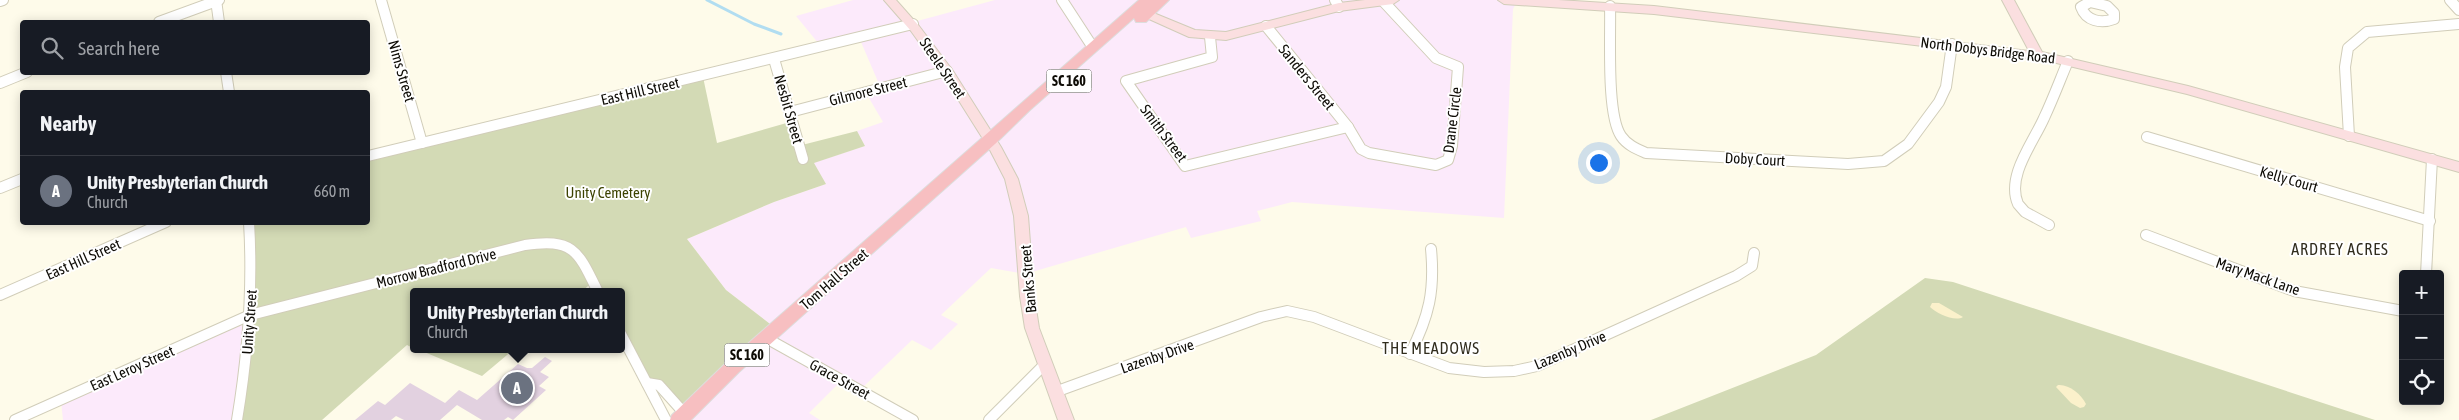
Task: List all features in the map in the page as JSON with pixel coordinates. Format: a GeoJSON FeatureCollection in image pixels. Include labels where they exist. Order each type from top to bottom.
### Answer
{"type":"FeatureCollection","features":[{"type":"Feature","properties":{"kind":"main road","name":"Tom Hall Street"},"geometry":{"type":"LineString","coordinates":[[990,140],[1020,125],[1140,13],[1147,0]]}},
{"type":"Feature","properties":{"kind":"main road","name":"Tom Hall Street"},"geometry":{"type":"LineString","coordinates":[[682,417],[766,338],[990,140],[1092,46],[1162,0]]}},
{"type":"Feature","properties":{"kind":"street"},"geometry":{"type":"LineString","coordinates":[[164,20],[217,0],[218,20]]}},
{"type":"Feature","properties":{"kind":"street","name":"Nims Street"},"geometry":{"type":"LineString","coordinates":[[381,0],[422,143]]}},
{"type":"Feature","properties":{"kind":"street","name":"Steele Street"},"geometry":{"type":"LineString","coordinates":[[890,0],[913,24],[947,71],[990,140]]}},
{"type":"Feature","properties":{"kind":"street"},"geometry":{"type":"LineString","coordinates":[[1062,0],[1092,46]]}},
{"type":"Feature","properties":{"kind":"street"},"geometry":{"type":"LineString","coordinates":[[1140,13],[1193,34],[1210,37],[1226,36],[1266,26],[1337,4],[1388,0]]}},
{"type":"Feature","properties":{"kind":"street","name":"Drane Circle"},"geometry":{"type":"LineString","coordinates":[[1348,127],[1361,149],[1369,153],[1436,165],[1448,160],[1452,146],[1458,67],[1436,58],[1388,0]]}},
{"type":"Feature","properties":{"kind":"street","name":"North Dobys Bridge Road"},"geometry":{"type":"LineString","coordinates":[[1504,0],[1610,6],[2037,55],[2188,90],[2459,167]]}},
{"type":"Feature","properties":{"kind":"street"},"geometry":{"type":"LineString","coordinates":[[2008,0],[2037,55]]}},
{"type":"Feature","properties":{"kind":"street"},"geometry":{"type":"LineString","coordinates":[[2450,0],[2459,10]]}},
{"type":"Feature","properties":{"kind":"street","name":"Doby Court"},"geometry":{"type":"LineString","coordinates":[[1610,6],[1613,99],[1618,132],[1628,144],[1646,153],[1848,164],[1884,161],[1908,144],[1940,102],[1946,87],[1952,44]]}},
{"type":"Feature","properties":{"kind":"street","name":"East Hill Street"},"geometry":{"type":"LineString","coordinates":[[370,156],[913,24]]}},
{"type":"Feature","properties":{"kind":"street"},"geometry":{"type":"LineString","coordinates":[[2349,136],[2344,67],[2348,48],[2367,32],[2459,24]]}},
{"type":"Feature","properties":{"kind":"street","name":"Sanders Street"},"geometry":{"type":"LineString","coordinates":[[1266,26],[1348,127]]}},
{"type":"Feature","properties":{"kind":"street","name":"Smith Street"},"geometry":{"type":"LineString","coordinates":[[1210,37],[1212,57],[1126,81],[1185,166],[1348,127]]}},
{"type":"Feature","properties":{"kind":"street","name":"Nesbit Street"},"geometry":{"type":"LineString","coordinates":[[774,59],[803,158]]}},
{"type":"Feature","properties":{"kind":"street"},"geometry":{"type":"LineString","coordinates":[[2049,225],[2023,210],[2016,201],[2017,179],[2025,151],[2041,126],[2068,61]]}},
{"type":"Feature","properties":{"kind":"street","name":"Gilmore Street"},"geometry":{"type":"LineString","coordinates":[[790,112],[947,71]]}},
{"type":"Feature","properties":{"kind":"street"},"geometry":{"type":"LineString","coordinates":[[0,82],[20,74]]}},
{"type":"Feature","properties":{"kind":"street"},"geometry":{"type":"LineString","coordinates":[[226,75],[229,90]]}},
{"type":"Feature","properties":{"kind":"street","name":"Kelly Court"},"geometry":{"type":"LineString","coordinates":[[2147,137],[2430,221]]}},
{"type":"Feature","properties":{"kind":"street","name":"Banks Street"},"geometry":{"type":"LineString","coordinates":[[990,140],[1018,198],[1025,244],[1027,292],[1032,327],[1066,420]]}},
{"type":"Feature","properties":{"kind":"street"},"geometry":{"type":"LineString","coordinates":[[2426,270],[2432,159]]}},
{"type":"Feature","properties":{"kind":"street"},"geometry":{"type":"LineString","coordinates":[[0,188],[20,180]]}},
{"type":"Feature","properties":{"kind":"street","name":"East Hill Street"},"geometry":{"type":"LineString","coordinates":[[0,295],[159,225]]}},
{"type":"Feature","properties":{"kind":"street","name":"Unity Street"},"geometry":{"type":"LineString","coordinates":[[237,420],[246,365],[250,315],[252,259],[249,225]]}},
{"type":"Feature","properties":{"kind":"street","name":"Mary Mack Lane"},"geometry":{"type":"LineString","coordinates":[[2146,235],[2294,291],[2399,310]]}},
{"type":"Feature","properties":{"kind":"street","name":"Morrow Bradford Drive"},"geometry":{"type":"LineString","coordinates":[[250,315],[540,242],[562,243],[571,248],[583,263],[596,288]]}},
{"type":"Feature","properties":{"kind":"street"},"geometry":{"type":"LineString","coordinates":[[1410,354],[1426,323],[1432,298],[1431,249]]}},
{"type":"Feature","properties":{"kind":"street","name":"Lazenby Drive"},"geometry":{"type":"LineString","coordinates":[[1055,392],[1261,317],[1287,311],[1314,317],[1449,368],[1484,372],[1514,371],[1537,366],[1736,276],[1752,266],[1754,253]]}},
{"type":"Feature","properties":{"kind":"street","name":"East Leroy Street"},"geometry":{"type":"LineString","coordinates":[[14,420],[250,315]]}},
{"type":"Feature","properties":{"kind":"street","name":"Grace Street"},"geometry":{"type":"LineString","coordinates":[[766,338],[913,420]]}},
{"type":"Feature","properties":{"kind":"street"},"geometry":{"type":"LineString","coordinates":[[625,342],[666,420]]}},
{"type":"Feature","properties":{"kind":"street"},"geometry":{"type":"LineString","coordinates":[[989,420],[1045,364]]}},
{"type":"Feature","properties":{"kind":"street"},"geometry":{"type":"LineString","coordinates":[[647,384],[659,385],[682,417]]}},
{"type":"Feature","properties":{"kind":"shaded area"},"geometry":{"type":"Polygon","coordinates":[[[853,0],[888,0],[910,23],[995,0],[1518,0],[1513,9],[1504,218],[1292,202],[1257,211],[1261,221],[1191,238],[1186,227],[1025,274],[991,268],[941,315],[958,324],[931,350],[912,340],[861,389],[843,379],[809,413],[820,420],[682,420],[774,327],[726,290],[687,239],[774,202],[826,184],[813,163],[865,146],[857,131],[883,122],[866,93],[879,84],[861,42],[819,44],[796,16],[853,0]]]}},
{"type":"Feature","properties":{"kind":"shaded area"},"geometry":{"type":"Polygon","coordinates":[[[245,318],[240,420],[63,420],[61,401],[245,318]]]}},
{"type":"Feature","properties":{"kind":"green space","name":"Unity Cemetery"},"geometry":{"type":"Polygon","coordinates":[[[703,77],[717,143],[790,122],[798,146],[857,131],[865,146],[814,163],[826,184],[774,202],[687,239],[726,290],[774,327],[684,411],[649,382],[625,337],[625,288],[598,288],[594,281],[586,288],[410,288],[410,346],[407,345],[322,420],[240,420],[251,225],[370,225],[370,157],[703,77]]]}},
{"type":"Feature","properties":{"kind":"green space"},"geometry":{"type":"Polygon","coordinates":[[[1925,278],[1953,282],[2375,420],[1651,420],[1816,355],[1925,278]]]}},
{"type":"Feature","properties":{"kind":"green space"},"geometry":{"type":"Polygon","coordinates":[[[427,353],[509,353],[482,376],[427,353]]]}},
{"type":"Feature","properties":{"kind":"sand"},"geometry":{"type":"Polygon","coordinates":[[[1932,303],[1939,303],[1963,317],[1955,319],[1941,315],[1930,307],[1932,303]]]}},
{"type":"Feature","properties":{"kind":"sand"},"geometry":{"type":"Polygon","coordinates":[[[2058,385],[2066,386],[2078,393],[2086,404],[2084,407],[2080,408],[2071,403],[2056,387],[2058,385]]]}},
{"type":"Feature","properties":{"kind":"building"},"geometry":{"type":"Polygon","coordinates":[[[545,357],[552,361],[540,372],[549,377],[539,386],[546,390],[513,420],[508,417],[504,420],[482,420],[457,405],[440,420],[404,420],[396,416],[391,420],[355,420],[378,401],[385,405],[410,383],[445,403],[459,390],[477,400],[518,364],[532,368],[545,357]]]}},
{"type":"Feature","properties":{"kind":"waterway"},"geometry":{"type":"LineString","coordinates":[[707,0],[754,24],[781,34]]}},
{"type":"Feature","properties":{"kind":"place","name":"Unity Presbyterian Church"},"geometry":{"type":"Point","coordinates":[517,388]}},
{"type":"Feature","properties":{"kind":"district","name":"ARDREY ACRES"},"geometry":{"type":"Point","coordinates":[2340,249]}},
{"type":"Feature","properties":{"kind":"district","name":"THE MEADOWS"},"geometry":{"type":"Point","coordinates":[1431,348]}}]}
